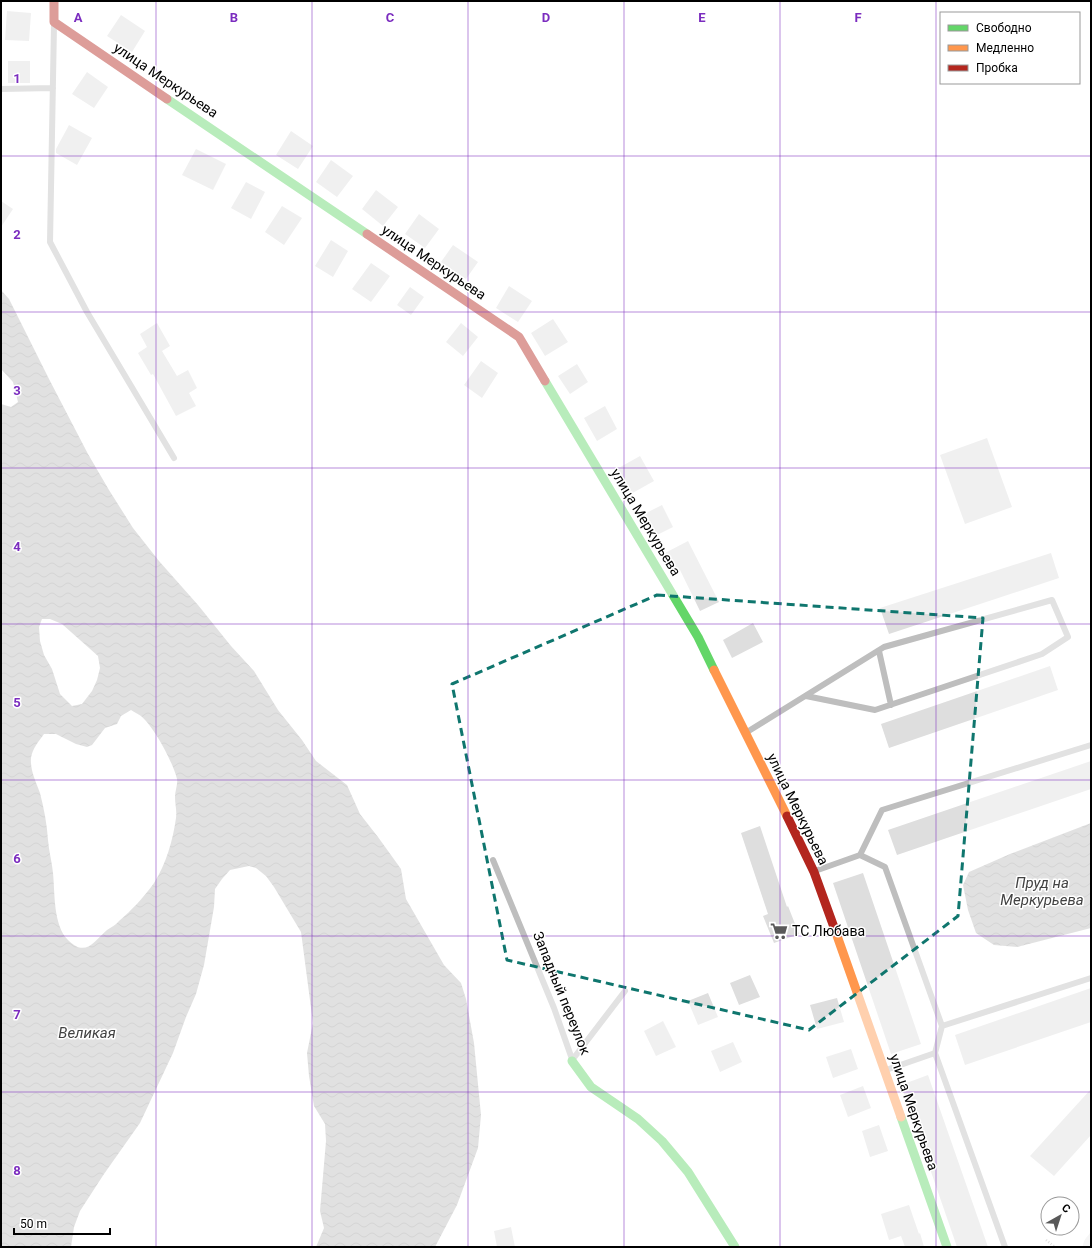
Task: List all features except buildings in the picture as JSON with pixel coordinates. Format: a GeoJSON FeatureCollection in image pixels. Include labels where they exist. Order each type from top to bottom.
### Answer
{"type":"FeatureCollection","features":[{"type":"Feature","properties":{"kind":"street"},"geometry":{"type":"LineString","coordinates":[[54,1],[54,22]]}},
{"type":"Feature","properties":{"kind":"street","name":"улица Меркурьева"},"geometry":{"type":"LineString","coordinates":[[54,22],[520,337],[698,637],[814,872],[946,1247]]}},
{"type":"Feature","properties":{"kind":"street","name":"Западный переулок"},"geometry":{"type":"LineString","coordinates":[[572,1061],[591,1087],[638,1119],[662,1141],[688,1172],[735,1247]]}},
{"type":"Feature","properties":{"kind":"lane"},"geometry":{"type":"LineString","coordinates":[[54,22],[50,242],[87,312],[174,458]]}},
{"type":"Feature","properties":{"kind":"lane"},"geometry":{"type":"LineString","coordinates":[[1,89],[52,88]]}},
{"type":"Feature","properties":{"kind":"lane"},"geometry":{"type":"LineString","coordinates":[[746,733],[884,647],[1052,600],[1068,637],[1042,654],[875,710],[806,696]]}},
{"type":"Feature","properties":{"kind":"lane"},"geometry":{"type":"LineString","coordinates":[[879,651],[892,705]]}},
{"type":"Feature","properties":{"kind":"lane"},"geometry":{"type":"LineString","coordinates":[[814,872],[860,854],[882,810],[1091,745]]}},
{"type":"Feature","properties":{"kind":"lane"},"geometry":{"type":"LineString","coordinates":[[860,854],[885,867],[942,1026],[935,1053],[1005,1247]]}},
{"type":"Feature","properties":{"kind":"lane","name":"Западный переулок"},"geometry":{"type":"LineString","coordinates":[[493,860],[554,1008],[572,1061]]}},
{"type":"Feature","properties":{"kind":"lane"},"geometry":{"type":"LineString","coordinates":[[942,1026],[1091,978]]}},
{"type":"Feature","properties":{"kind":"lane"},"geometry":{"type":"LineString","coordinates":[[572,1061],[626,991]]}},
{"type":"Feature","properties":{"kind":"lane"},"geometry":{"type":"LineString","coordinates":[[884,1071],[935,1053]]}},
{"type":"Feature","properties":{"kind":"path"},"geometry":{"type":"LineString","coordinates":[[1046,1240],[1055,1247]]}},
{"type":"Feature","properties":{"kind":"highlighted area"},"geometry":{"type":"Polygon","coordinates":[[[657,595],[983,618],[958,916],[809,1030],[507,960],[452,684],[657,595]]]}},
{"type":"Feature","properties":{"kind":"shaded area"},"geometry":{"type":"Polygon","coordinates":[[[1091,1232],[1091,1247],[1083,1247],[1084,1240],[1091,1232]]]}},
{"type":"Feature","properties":{"kind":"water","name":"Великая"},"geometry":{"type":"Polygon","coordinates":[[[1,290],[9,299],[88,454],[133,528],[159,561],[254,671],[278,710],[302,740],[316,761],[347,785],[360,814],[401,869],[406,899],[444,965],[461,983],[466,999],[474,1043],[481,1115],[478,1148],[457,1205],[435,1247],[316,1247],[324,1228],[320,1211],[326,1141],[325,1124],[314,1106],[309,1076],[307,1053],[313,1023],[301,932],[266,876],[256,868],[249,866],[230,870],[215,889],[214,907],[204,965],[196,994],[173,1053],[140,1123],[80,1211],[74,1227],[71,1247],[1,1247],[1,404],[11,407],[18,402],[13,382],[1,369],[1,290]],[[42,619],[39,627],[40,641],[44,655],[52,669],[60,694],[72,706],[82,704],[92,691],[97,680],[100,668],[98,656],[62,624],[50,619],[42,619]],[[131,710],[121,716],[117,724],[105,728],[92,745],[87,747],[76,744],[56,734],[44,734],[36,745],[31,758],[32,771],[40,793],[46,822],[48,844],[53,869],[57,917],[63,934],[74,945],[80,948],[85,948],[94,943],[138,903],[154,883],[162,868],[173,835],[176,815],[175,797],[177,781],[175,772],[152,728],[141,716],[131,710]]]}},
{"type":"Feature","properties":{"kind":"water","name":"Пруд на Меркурьева"},"geometry":{"type":"Polygon","coordinates":[[[1091,823],[1091,928],[1017,947],[994,945],[976,933],[968,910],[963,885],[969,872],[1010,854],[1091,823]]]}},
{"type":"Feature","properties":{"kind":"traffic: fast"},"geometry":{"type":"LineString","coordinates":[[167,99],[367,234]]}},
{"type":"Feature","properties":{"kind":"traffic: fast"},"geometry":{"type":"LineString","coordinates":[[545,381],[698,637],[714,670]]}},
{"type":"Feature","properties":{"kind":"traffic: fast"},"geometry":{"type":"LineString","coordinates":[[572,1061],[591,1087],[638,1119],[662,1141],[688,1172],[735,1247]]}},
{"type":"Feature","properties":{"kind":"traffic: fast"},"geometry":{"type":"LineString","coordinates":[[901,1117],[947,1247]]}},
{"type":"Feature","properties":{"kind":"traffic: slow"},"geometry":{"type":"LineString","coordinates":[[714,670],[787,816]]}},
{"type":"Feature","properties":{"kind":"traffic: slow"},"geometry":{"type":"LineString","coordinates":[[835,930],[901,1117]]}},
{"type":"Feature","properties":{"kind":"traffic: jam"},"geometry":{"type":"LineString","coordinates":[[54,1],[54,22],[167,99]]}},
{"type":"Feature","properties":{"kind":"traffic: jam"},"geometry":{"type":"LineString","coordinates":[[367,234],[519,337],[545,381]]}},
{"type":"Feature","properties":{"kind":"traffic: jam"},"geometry":{"type":"LineString","coordinates":[[787,816],[814,872],[835,930]]}},
{"type":"Feature","properties":{"kind":"place","name":"ТС Любава"},"geometry":{"type":"Point","coordinates":[779,931]}}]}
